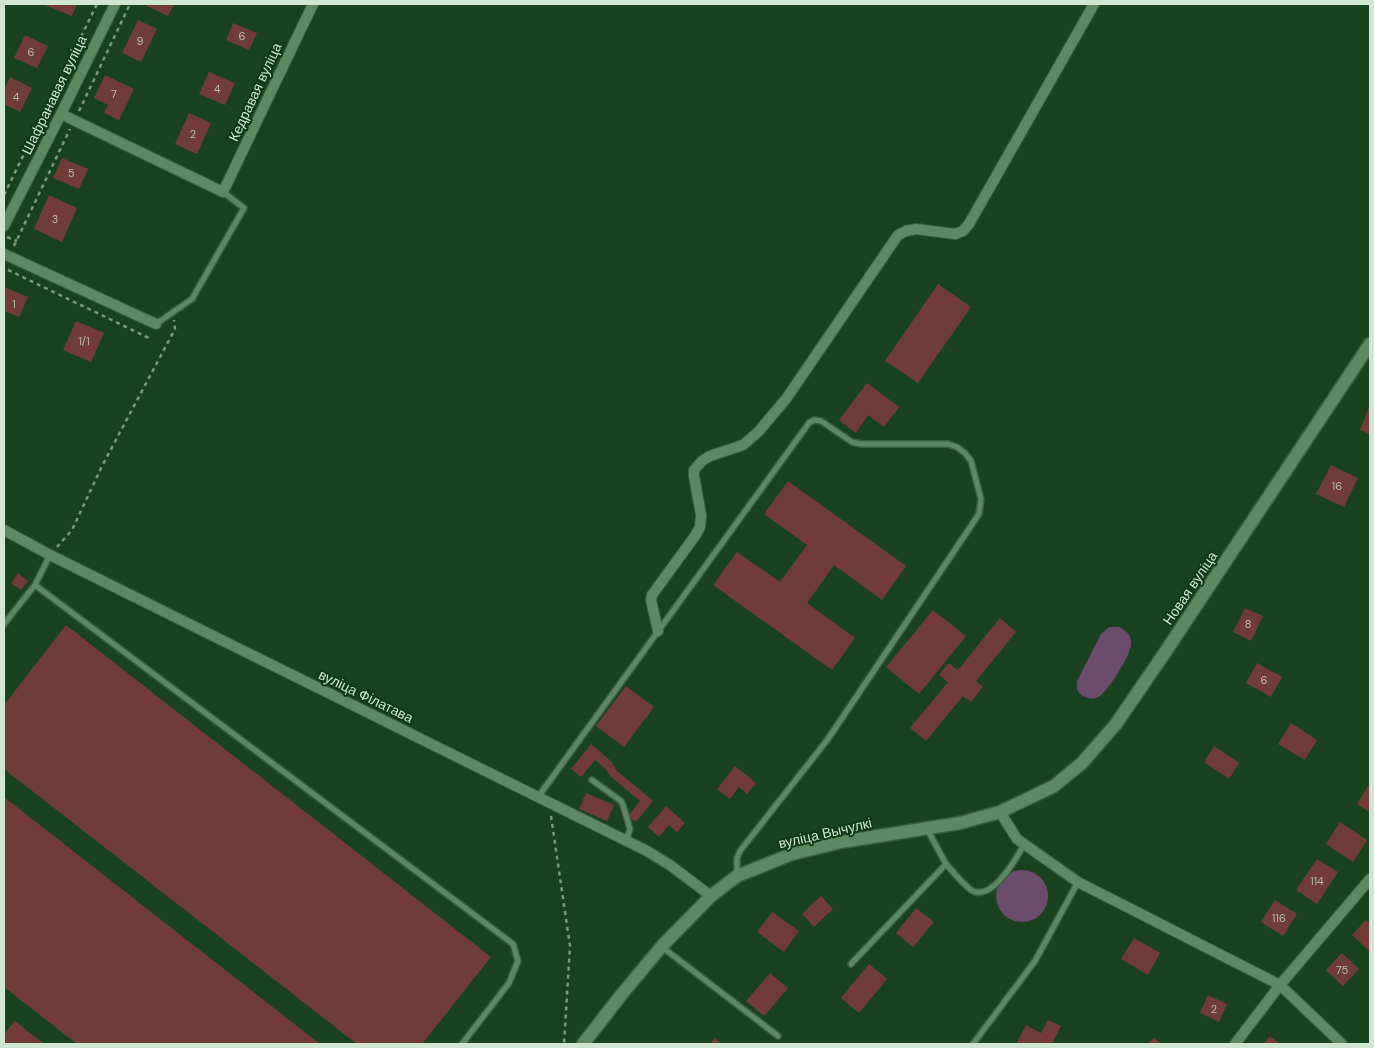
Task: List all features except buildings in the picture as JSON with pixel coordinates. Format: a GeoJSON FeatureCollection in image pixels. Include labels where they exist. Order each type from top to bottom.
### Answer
{"type":"FeatureCollection","features":[{"type":"Feature","properties":{"kind":"street","name":"Шафранавая вуліца"},"geometry":{"type":"LineString","coordinates":[[4,226],[114,4]]}},
{"type":"Feature","properties":{"kind":"street","name":"Кедравая вуліца"},"geometry":{"type":"LineString","coordinates":[[224,192],[313,4]]}},
{"type":"Feature","properties":{"kind":"street"},"geometry":{"type":"LineString","coordinates":[[658,631],[651,600],[652,595],[700,527],[701,515],[694,476],[694,470],[697,465],[710,456],[743,445],[758,432],[786,399],[898,234],[916,229],[955,234],[963,231],[969,224],[1094,4]]}},
{"type":"Feature","properties":{"kind":"street"},"geometry":{"type":"LineString","coordinates":[[61,114],[224,192]]}},
{"type":"Feature","properties":{"kind":"street"},"geometry":{"type":"LineString","coordinates":[[6,255],[156,324]]}},
{"type":"Feature","properties":{"kind":"street","name":"Новая вуліца"},"geometry":{"type":"LineString","coordinates":[[1000,812],[1054,786],[1082,763],[1116,724],[1166,652],[1370,344]]}},
{"type":"Feature","properties":{"kind":"street","name":"вуліца Філатава"},"geometry":{"type":"LineString","coordinates":[[4,530],[50,555],[647,851],[670,865],[711,896]]}},
{"type":"Feature","properties":{"kind":"street"},"geometry":{"type":"LineString","coordinates":[[1000,812],[1017,839],[1078,882],[1280,985],[1342,1044]]}},
{"type":"Feature","properties":{"kind":"street","name":"вуліца Вычулкі"},"geometry":{"type":"LineString","coordinates":[[583,1044],[662,946],[711,896],[737,876],[792,854],[841,842],[960,823],[1000,812]]}},
{"type":"Feature","properties":{"kind":"street"},"geometry":{"type":"LineString","coordinates":[[1234,1044],[1280,985],[1370,879]]}},
{"type":"Feature","properties":{"kind":"lane"},"geometry":{"type":"LineString","coordinates":[[156,324],[192,299],[244,208],[224,192]]}},
{"type":"Feature","properties":{"kind":"lane"},"geometry":{"type":"LineString","coordinates":[[537,797],[809,423],[814,420],[821,421],[852,442],[861,444],[948,444],[957,447],[971,461],[981,499],[979,514],[828,739],[740,851],[737,858],[737,876]]}},
{"type":"Feature","properties":{"kind":"lane"},"geometry":{"type":"LineString","coordinates":[[4,624],[35,585],[50,555]]}},
{"type":"Feature","properties":{"kind":"lane"},"geometry":{"type":"LineString","coordinates":[[35,585],[513,944],[518,961],[509,984],[462,1044]]}},
{"type":"Feature","properties":{"kind":"lane"},"geometry":{"type":"LineString","coordinates":[[592,780],[623,805],[630,828],[626,841]]}},
{"type":"Feature","properties":{"kind":"lane"},"geometry":{"type":"LineString","coordinates":[[927,829],[946,864],[972,890],[979,892],[989,889],[997,883],[1008,871],[1024,844]]}},
{"type":"Feature","properties":{"kind":"lane"},"geometry":{"type":"LineString","coordinates":[[851,964],[946,864]]}},
{"type":"Feature","properties":{"kind":"lane"},"geometry":{"type":"LineString","coordinates":[[972,1044],[1035,960],[1078,882]]}},
{"type":"Feature","properties":{"kind":"lane"},"geometry":{"type":"LineString","coordinates":[[662,946],[778,1036]]}},
{"type":"Feature","properties":{"kind":"path"},"geometry":{"type":"LineString","coordinates":[[4,195],[97,4]]}},
{"type":"Feature","properties":{"kind":"path"},"geometry":{"type":"LineString","coordinates":[[6,255],[16,241],[130,4]]}},
{"type":"Feature","properties":{"kind":"path"},"geometry":{"type":"LineString","coordinates":[[4,235],[16,241]]}},
{"type":"Feature","properties":{"kind":"path"},"geometry":{"type":"LineString","coordinates":[[4,268],[149,338]]}},
{"type":"Feature","properties":{"kind":"path"},"geometry":{"type":"LineString","coordinates":[[50,555],[72,530],[102,466],[175,329],[174,311]]}},
{"type":"Feature","properties":{"kind":"path"},"geometry":{"type":"LineString","coordinates":[[550,810],[570,946],[564,1044]]}},
{"type":"Feature","properties":{"kind":"shaded area"},"geometry":{"type":"Polygon","coordinates":[[[1109,627],[1120,627],[1129,634],[1130,650],[1104,692],[1097,698],[1087,698],[1081,695],[1077,689],[1077,681],[1101,634],[1109,627]]]}},
{"type":"Feature","properties":{"kind":"shaded area"},"geometry":{"type":"Polygon","coordinates":[[[1022,870],[1032,872],[1040,878],[1046,886],[1048,896],[1046,906],[1040,914],[1032,920],[1022,922],[1012,920],[1004,914],[998,906],[996,896],[998,886],[1004,878],[1012,872],[1022,870]]]}}]}
